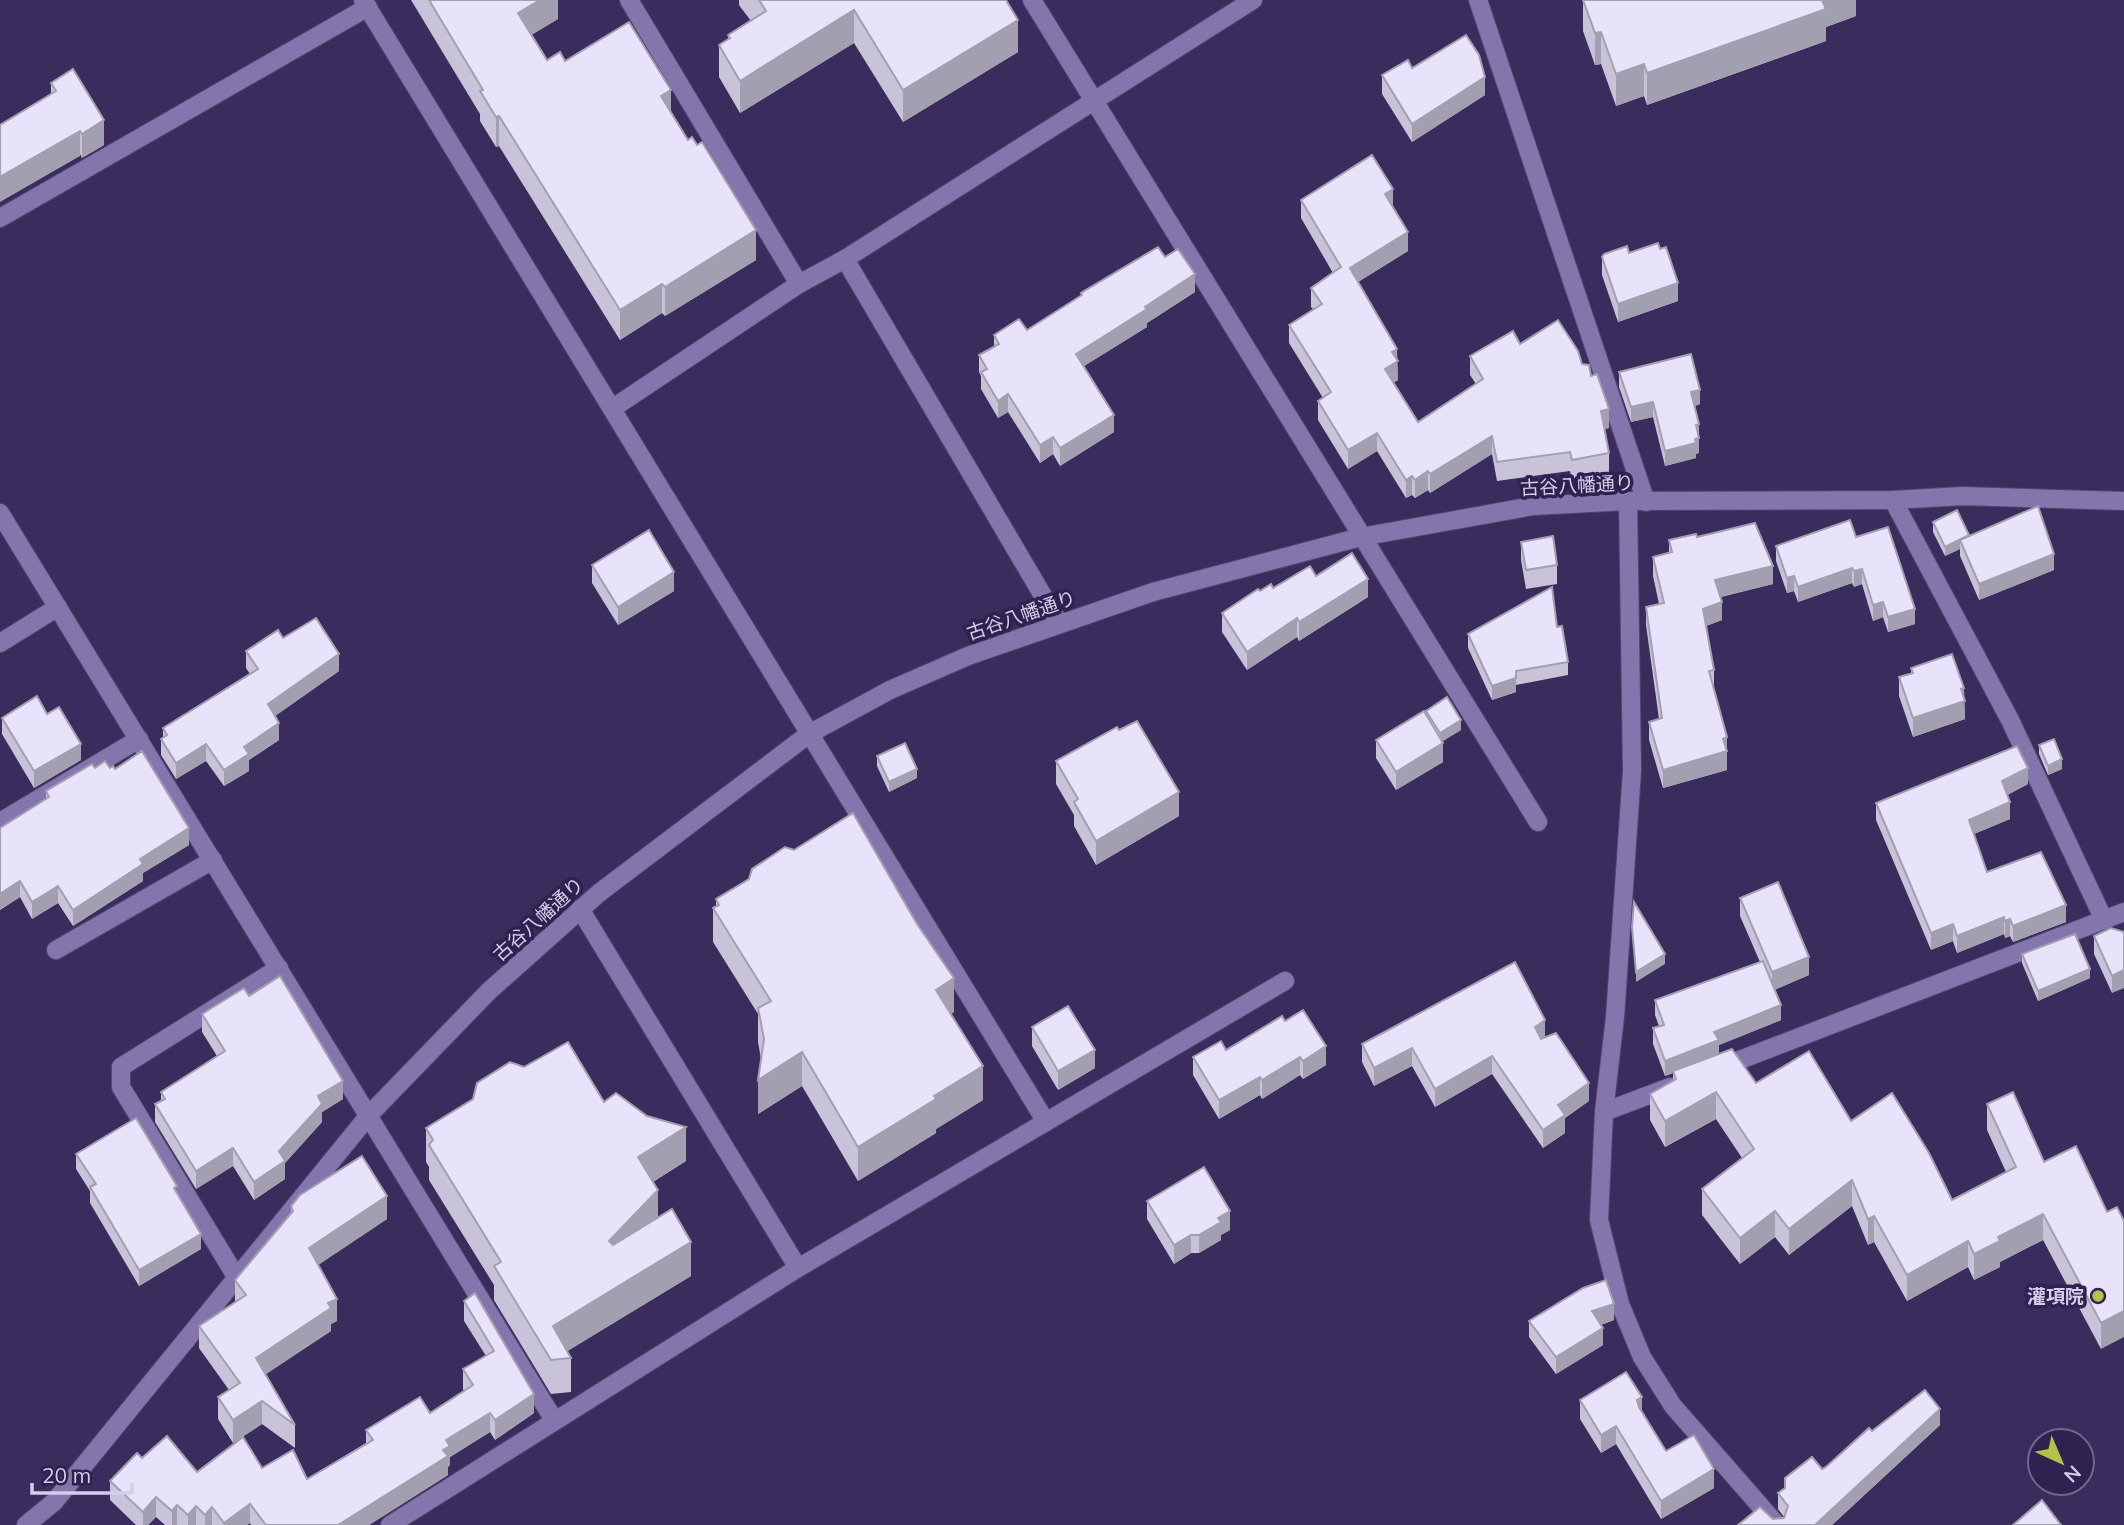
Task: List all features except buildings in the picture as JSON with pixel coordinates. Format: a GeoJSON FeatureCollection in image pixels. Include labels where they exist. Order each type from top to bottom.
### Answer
{"type":"FeatureCollection","features":[{"type":"Feature","properties":{"kind":"street"},"geometry":{"type":"LineString","coordinates":[[629,0],[799,284]]}},
{"type":"Feature","properties":{"kind":"street"},"geometry":{"type":"LineString","coordinates":[[1032,0],[1538,822]]}},
{"type":"Feature","properties":{"kind":"street"},"geometry":{"type":"LineString","coordinates":[[614,408],[799,284],[845,259],[1093,99],[1253,0]]}},
{"type":"Feature","properties":{"kind":"street"},"geometry":{"type":"LineString","coordinates":[[1478,0],[1637,502],[1632,771],[1615,1017],[1604,1112],[1599,1220],[1620,1304],[1642,1357],[1673,1406],[1777,1525]]}},
{"type":"Feature","properties":{"kind":"street"},"geometry":{"type":"LineString","coordinates":[[0,218],[365,4],[614,408],[1046,1122]]}},
{"type":"Feature","properties":{"kind":"street"},"geometry":{"type":"LineString","coordinates":[[845,259],[1059,623]]}},
{"type":"Feature","properties":{"kind":"street","name":"古谷八幡通り"},"geometry":{"type":"LineString","coordinates":[[26,1525],[54,1502],[369,1115],[489,991],[580,909],[707,808],[809,734],[912,680],[968,656],[1059,623],[1153,593],[1361,537],[1533,506],[1637,502],[1893,500],[1964,496],[2124,501]]}},
{"type":"Feature","properties":{"kind":"street"},"geometry":{"type":"LineString","coordinates":[[1893,500],[2010,720],[2104,920]]}},
{"type":"Feature","properties":{"kind":"street"},"geometry":{"type":"LineString","coordinates":[[0,513],[554,1420]]}},
{"type":"Feature","properties":{"kind":"street"},"geometry":{"type":"LineString","coordinates":[[0,643],[58,607]]}},
{"type":"Feature","properties":{"kind":"street"},"geometry":{"type":"LineString","coordinates":[[0,822],[138,739]]}},
{"type":"Feature","properties":{"kind":"street"},"geometry":{"type":"LineString","coordinates":[[56,950],[213,859]]}},
{"type":"Feature","properties":{"kind":"street"},"geometry":{"type":"LineString","coordinates":[[580,909],[798,1268]]}},
{"type":"Feature","properties":{"kind":"street"},"geometry":{"type":"LineString","coordinates":[[1708,1072],[2124,912]]}},
{"type":"Feature","properties":{"kind":"street"},"geometry":{"type":"LineString","coordinates":[[236,1278],[121,1087],[121,1068],[279,968]]}},
{"type":"Feature","properties":{"kind":"street"},"geometry":{"type":"LineString","coordinates":[[390,1525],[798,1268],[1285,981]]}},
{"type":"Feature","properties":{"kind":"street"},"geometry":{"type":"LineString","coordinates":[[1604,1112],[1682,1082]]}},
{"type":"Feature","properties":{"kind":"place","name":"灌項院"},"geometry":{"type":"Point","coordinates":[2098,1296]}}]}
